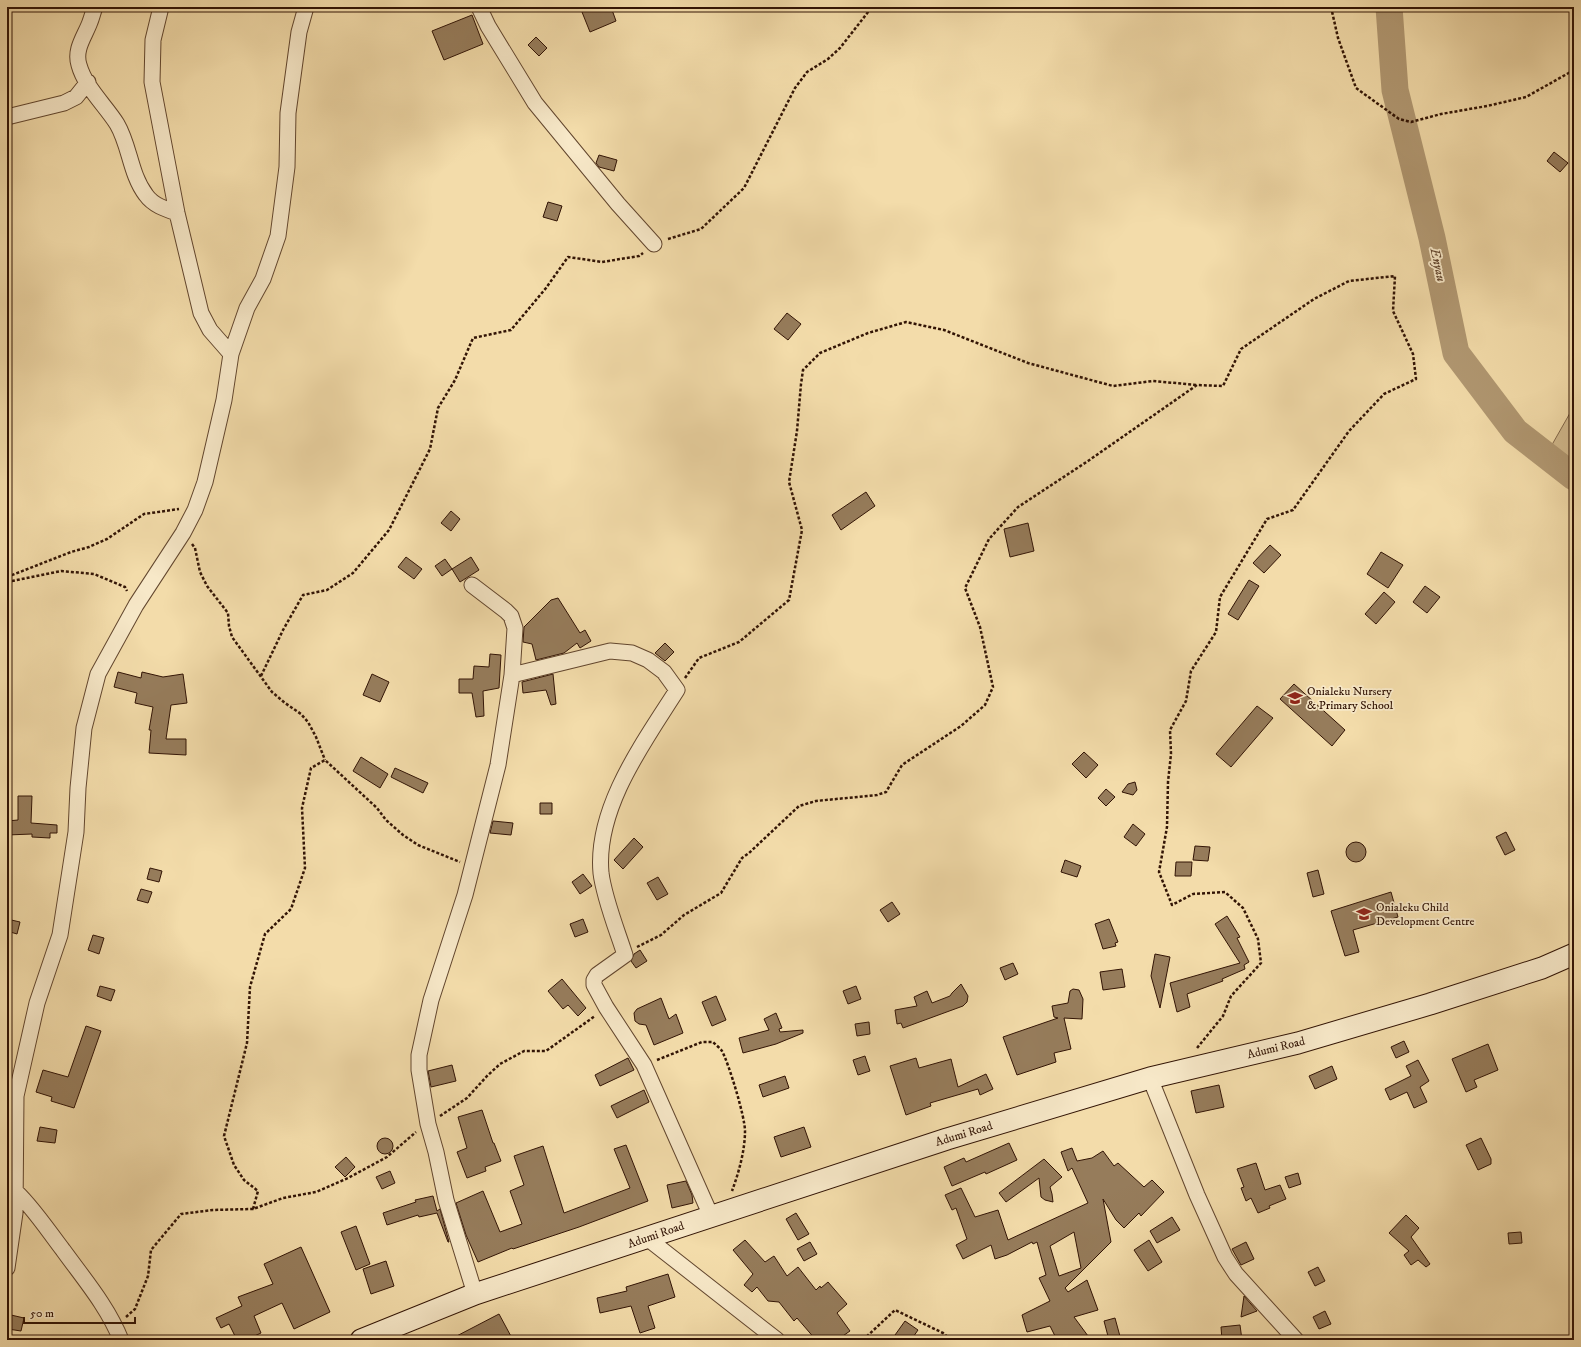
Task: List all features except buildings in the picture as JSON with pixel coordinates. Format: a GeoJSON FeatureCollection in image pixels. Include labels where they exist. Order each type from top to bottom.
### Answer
{"type":"FeatureCollection","features":[{"type":"Feature","properties":{"kind":"main road","name":"Adumi Road"},"geometry":{"type":"LineString","coordinates":[[361,1340],[392,1335],[475,1294],[947,1139],[1150,1078],[1298,1043],[1430,1004],[1534,970],[1574,954]]}},
{"type":"Feature","properties":{"kind":"street"},"geometry":{"type":"LineString","coordinates":[[94,7],[91,21],[78,50],[78,64],[88,82],[117,125],[125,143],[137,180],[146,196],[159,206],[177,213]]}},
{"type":"Feature","properties":{"kind":"street"},"geometry":{"type":"LineString","coordinates":[[161,7],[153,40],[152,82],[177,213],[201,313],[210,330],[231,354]]}},
{"type":"Feature","properties":{"kind":"street"},"geometry":{"type":"LineString","coordinates":[[7,1268],[15,1213],[11,1188],[16,1096],[37,1002],[60,935],[75,846],[84,728],[98,674],[136,605],[183,533],[195,510],[205,482],[224,400],[231,354],[247,308],[263,279],[278,236],[287,167],[288,113],[299,32],[306,7]]}},
{"type":"Feature","properties":{"kind":"street"},"geometry":{"type":"LineString","coordinates":[[479,7],[488,26],[535,103],[618,204],[654,244]]}},
{"type":"Feature","properties":{"kind":"street"},"geometry":{"type":"LineString","coordinates":[[7,117],[64,103],[76,97],[88,82]]}},
{"type":"Feature","properties":{"kind":"street"},"geometry":{"type":"LineString","coordinates":[[472,586],[511,616],[515,628],[512,675],[498,765],[465,895],[432,1000],[419,1055],[419,1070],[428,1124],[451,1218],[475,1294]]}},
{"type":"Feature","properties":{"kind":"street"},"geometry":{"type":"LineString","coordinates":[[512,675],[610,651],[632,653],[648,660],[664,672],[677,690],[621,782],[605,827],[601,851],[601,874],[608,903],[625,955],[597,975],[594,980],[594,984],[606,1007],[644,1065],[718,1214]]}},
{"type":"Feature","properties":{"kind":"street"},"geometry":{"type":"LineString","coordinates":[[1150,1078],[1197,1195],[1225,1257],[1236,1274],[1296,1340]]}},
{"type":"Feature","properties":{"kind":"street"},"geometry":{"type":"LineString","coordinates":[[11,1188],[41,1221],[95,1294],[119,1334]]}},
{"type":"Feature","properties":{"kind":"street"},"geometry":{"type":"LineString","coordinates":[[647,1238],[777,1340]]}},
{"type":"Feature","properties":{"kind":"path"},"geometry":{"type":"LineString","coordinates":[[261,676],[283,630],[303,595],[327,590],[353,572],[389,530],[430,449],[438,408],[455,380],[473,338],[511,330],[546,288],[568,257],[602,262],[639,256],[654,244],[700,229],[744,188],[795,88],[807,72],[828,60],[840,48],[872,7]]}},
{"type":"Feature","properties":{"kind":"path"},"geometry":{"type":"LineString","coordinates":[[1331,7],[1338,38],[1356,88],[1399,120],[1411,122],[1441,114],[1526,97],[1574,70]]}},
{"type":"Feature","properties":{"kind":"path"},"geometry":{"type":"LineString","coordinates":[[677,690],[699,658],[739,642],[789,600],[802,530],[789,482],[797,431],[801,384],[803,370],[820,353],[868,333],[906,322],[944,330],[1028,363],[1113,386],[1153,381],[1223,386],[1241,348],[1314,299],[1348,281],[1395,276],[1393,311],[1412,354],[1416,379],[1384,394],[1349,431],[1293,510],[1268,519],[1220,596],[1216,632],[1191,671],[1186,701],[1170,730],[1171,754],[1168,782],[1167,827],[1159,872],[1172,904],[1193,894],[1225,892],[1243,908],[1258,939],[1261,963],[1231,996],[1223,1016],[1194,1051]]}},
{"type":"Feature","properties":{"kind":"path"},"geometry":{"type":"LineString","coordinates":[[625,955],[661,935],[684,915],[720,893],[742,858],[799,806],[816,801],[877,796],[886,792],[902,766],[961,726],[985,704],[993,687],[980,627],[965,588],[989,539],[1018,507],[1088,461],[1197,385]]}},
{"type":"Feature","properties":{"kind":"path"},"geometry":{"type":"LineString","coordinates":[[7,577],[107,539],[144,514],[178,509],[195,510]]}},
{"type":"Feature","properties":{"kind":"path"},"geometry":{"type":"LineString","coordinates":[[183,533],[195,548],[200,572],[207,586],[228,613],[232,637],[272,692],[301,714],[308,722],[325,760],[377,808],[386,820],[403,835],[418,845],[471,867]]}},
{"type":"Feature","properties":{"kind":"path"},"geometry":{"type":"LineString","coordinates":[[7,582],[61,572],[94,574],[125,587],[136,605]]}},
{"type":"Feature","properties":{"kind":"path"},"geometry":{"type":"LineString","coordinates":[[253,1209],[258,1190],[244,1180],[234,1165],[224,1136],[247,1043],[250,987],[265,934],[291,908],[305,868],[302,808],[311,768],[325,760]]}},
{"type":"Feature","properties":{"kind":"path"},"geometry":{"type":"LineString","coordinates":[[119,1334],[135,1309],[148,1276],[151,1250],[181,1214],[213,1210],[253,1209],[283,1198],[316,1192],[348,1178],[387,1157],[428,1124],[467,1098],[500,1064],[524,1051],[546,1051],[606,1007]]}},
{"type":"Feature","properties":{"kind":"path"},"geometry":{"type":"LineString","coordinates":[[644,1065],[702,1042],[713,1042],[721,1050],[741,1109],[745,1130],[737,1178],[718,1214]]}},
{"type":"Feature","properties":{"kind":"path"},"geometry":{"type":"LineString","coordinates":[[863,1340],[895,1310],[943,1333],[951,1340]]}},
{"type":"Feature","properties":{"kind":"shaded area"},"geometry":{"type":"Polygon","coordinates":[[[1574,406],[1574,468],[1549,450],[1574,406]]]}},
{"type":"Feature","properties":{"kind":"waterway","name":"Enyau"},"geometry":{"type":"LineString","coordinates":[[1389,7],[1395,90],[1432,238],[1456,353],[1515,431],[1574,477]]}},
{"type":"Feature","properties":{"kind":"place","name":"Onialeku Nursery & Primary School"},"geometry":{"type":"Point","coordinates":[1295,698]}},
{"type":"Feature","properties":{"kind":"place","name":"Onialeku Child Development Centre"},"geometry":{"type":"Point","coordinates":[1364,914]}}]}
